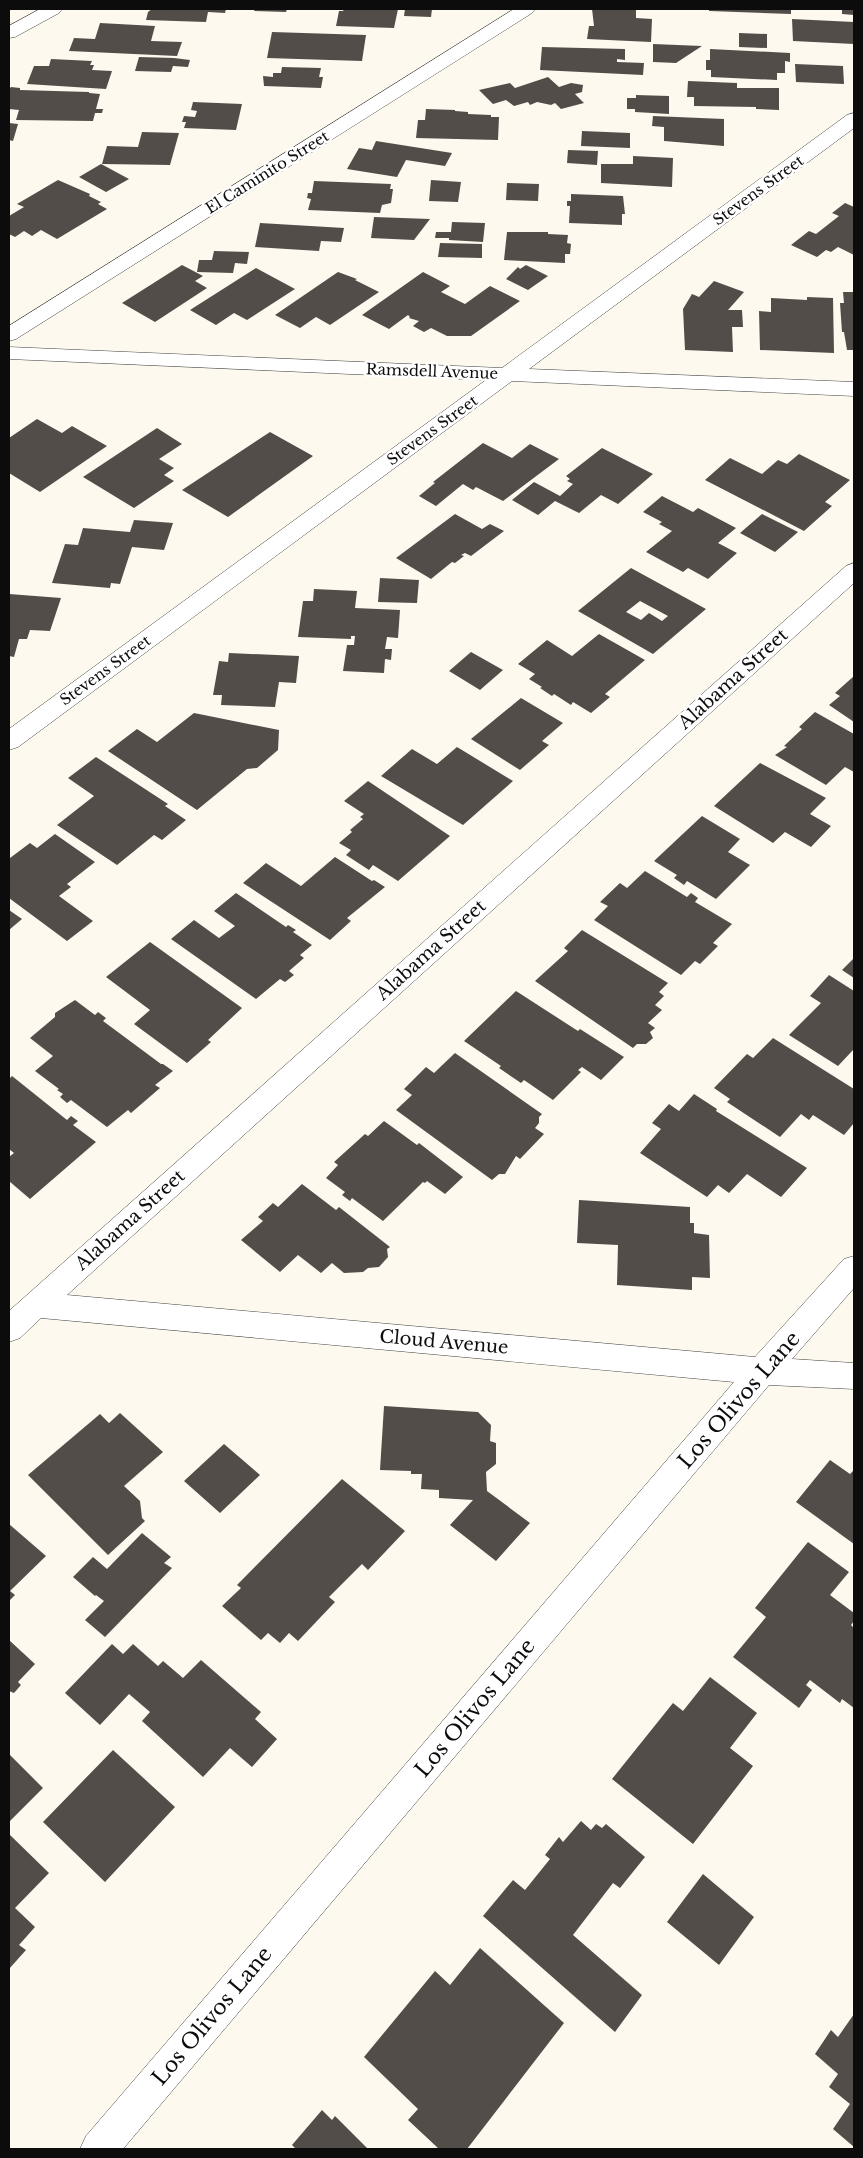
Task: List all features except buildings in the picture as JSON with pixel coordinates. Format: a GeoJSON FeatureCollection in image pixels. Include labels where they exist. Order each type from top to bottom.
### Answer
{"type":"FeatureCollection","features":[{"type":"Feature","properties":{"kind":"street"},"geometry":{"type":"LineString","coordinates":[[9,33],[53,9]]}},
{"type":"Feature","properties":{"kind":"street","name":"El Caminito Street"},"geometry":{"type":"LineString","coordinates":[[9,335],[526,9]]}},
{"type":"Feature","properties":{"kind":"street","name":"Stevens Street"},"geometry":{"type":"LineString","coordinates":[[9,741],[854,119]]}},
{"type":"Feature","properties":{"kind":"street","name":"Ramsdell Avenue"},"geometry":{"type":"LineString","coordinates":[[9,353],[854,389]]}},
{"type":"Feature","properties":{"kind":"street","name":"Alabama Street"},"geometry":{"type":"LineString","coordinates":[[9,1329],[854,571]]}},
{"type":"Feature","properties":{"kind":"street","name":"Los Olivos Lane"},"geometry":{"type":"LineString","coordinates":[[98,2149],[762,1371],[854,1268]]}},
{"type":"Feature","properties":{"kind":"street","name":"Cloud Avenue"},"geometry":{"type":"LineString","coordinates":[[35,1305],[762,1371],[854,1376]]}}]}
